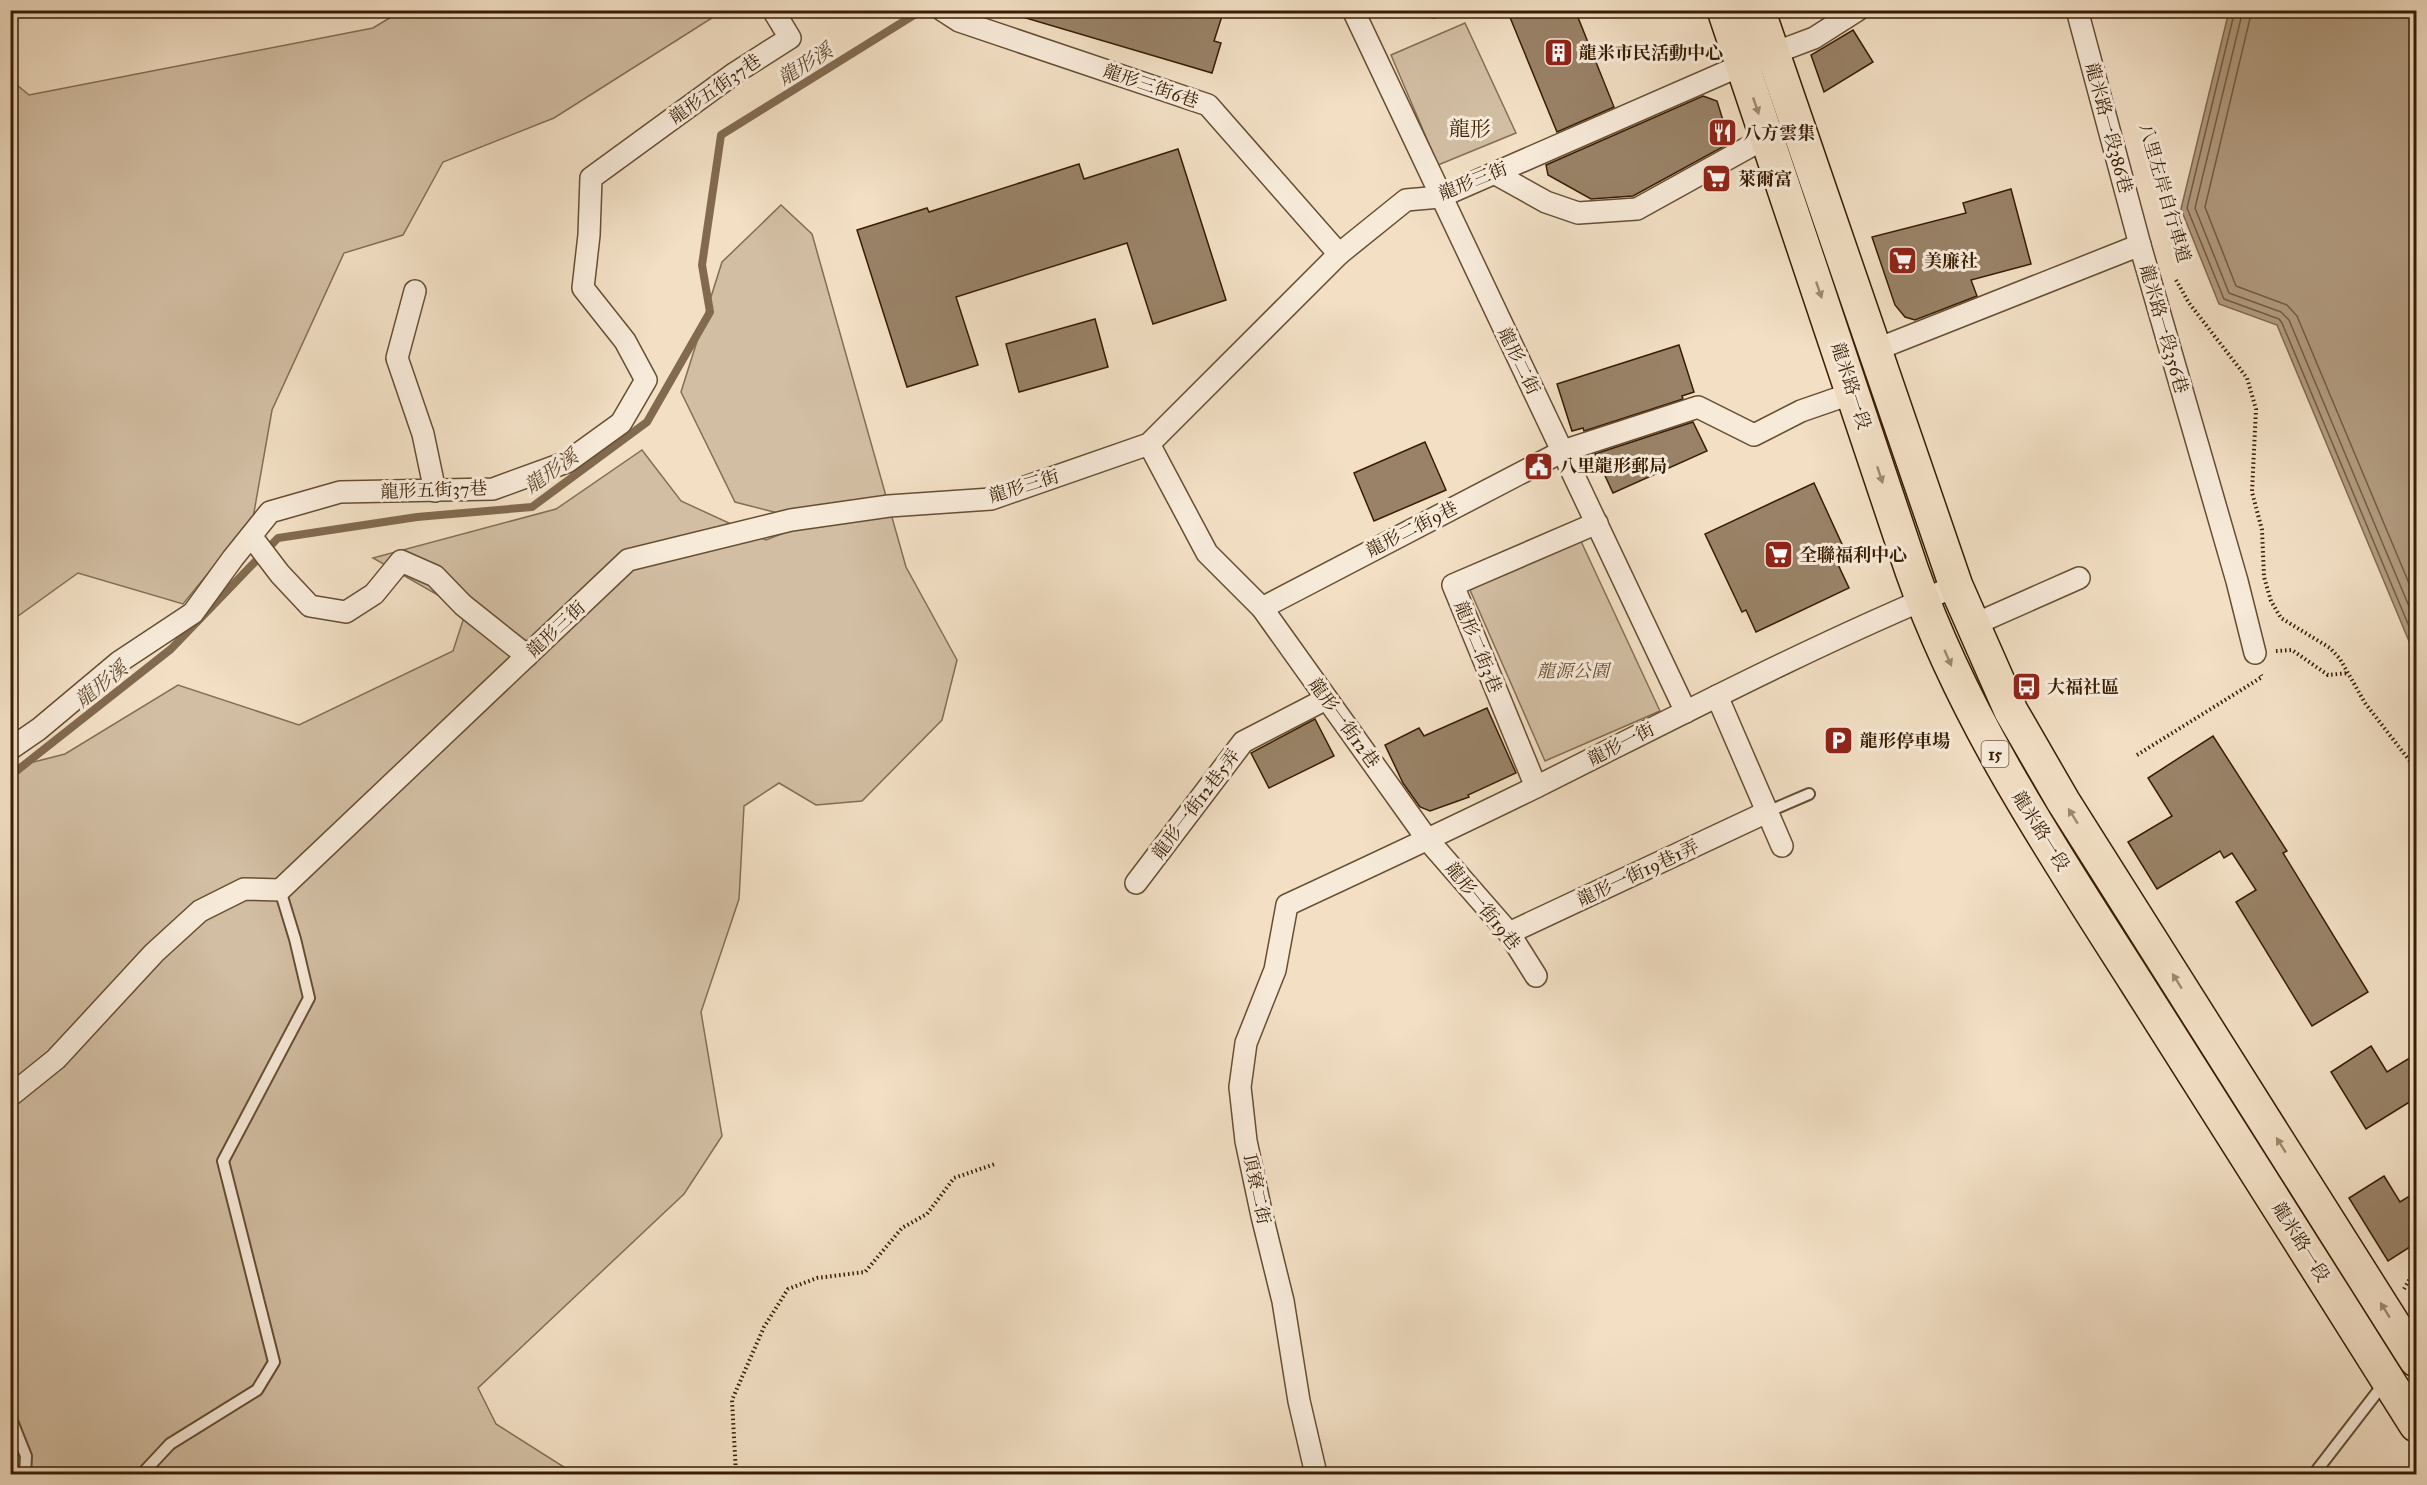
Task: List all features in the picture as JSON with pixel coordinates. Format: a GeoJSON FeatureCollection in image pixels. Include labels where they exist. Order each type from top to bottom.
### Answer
{"type":"FeatureCollection","features":[{"type":"Feature","properties":{"kind":"main road","name":"龍米路一段"},"geometry":{"type":"LineString","coordinates":[[1724,10],[1922,600],[1982,730],[2024,806],[2416,1425]]}},
{"type":"Feature","properties":{"kind":"main road","name":"龍米路一段"},"geometry":{"type":"LineString","coordinates":[[1758,10],[1956,586],[2012,711],[2052,783],[2416,1360]]}},
{"type":"Feature","properties":{"kind":"street","name":"龍形五街37巷"},"geometry":{"type":"LineString","coordinates":[[10,749],[39,729],[140,646],[193,613],[270,512],[340,492],[492,489],[567,462],[621,423],[646,380],[625,341],[583,288],[589,235],[591,177],[735,73],[790,38],[773,10]]}},
{"type":"Feature","properties":{"kind":"street","name":"龍形二街"},"geometry":{"type":"LineString","coordinates":[[1353,10],[1686,712]]}},
{"type":"Feature","properties":{"kind":"street"},"geometry":{"type":"LineString","coordinates":[[1773,53],[1814,38],[1858,10]]}},
{"type":"Feature","properties":{"kind":"street","name":"龍米路一段386巷"},"geometry":{"type":"LineString","coordinates":[[2077,10],[2140,245]]}},
{"type":"Feature","properties":{"kind":"street","name":"龍形三街6巷"},"geometry":{"type":"LineString","coordinates":[[943,12],[959,21],[1208,105],[1339,254]]}},
{"type":"Feature","properties":{"kind":"street","name":"龍形三街"},"geometry":{"type":"LineString","coordinates":[[279,890],[628,560],[791,520],[889,506],[991,499],[1149,444],[1339,254],[1406,200],[1440,197],[1773,53]]}},
{"type":"Feature","properties":{"kind":"street"},"geometry":{"type":"LineString","coordinates":[[1494,173],[1546,202],[1578,213],[1637,209],[1767,137]]}},
{"type":"Feature","properties":{"kind":"street","name":"龍米路一段356巷"},"geometry":{"type":"LineString","coordinates":[[1875,350],[2140,245],[2237,581],[2255,653]]}},
{"type":"Feature","properties":{"kind":"street"},"geometry":{"type":"LineString","coordinates":[[415,291],[397,358],[423,434],[435,490]]}},
{"type":"Feature","properties":{"kind":"street","name":"龍形二街9巷"},"geometry":{"type":"LineString","coordinates":[[1262,608],[1563,451],[1698,407],[1754,435],[1801,411],[1853,393]]}},
{"type":"Feature","properties":{"kind":"street","name":"龍形一街12巷"},"geometry":{"type":"LineString","coordinates":[[1149,444],[1207,554],[1262,608],[1426,839]]}},
{"type":"Feature","properties":{"kind":"street","name":"龍形二街3巷"},"geometry":{"type":"LineString","coordinates":[[1536,787],[1453,585],[1597,523]]}},
{"type":"Feature","properties":{"kind":"street"},"geometry":{"type":"LineString","coordinates":[[251,536],[280,574],[310,606],[346,612],[374,594],[401,561],[435,576],[463,605],[526,656]]}},
{"type":"Feature","properties":{"kind":"street"},"geometry":{"type":"LineString","coordinates":[[1973,625],[2079,578]]}},
{"type":"Feature","properties":{"kind":"street","name":"龍形一街"},"geometry":{"type":"LineString","coordinates":[[1287,905],[1536,787],[1717,696],[1956,586]]}},
{"type":"Feature","properties":{"kind":"street"},"geometry":{"type":"LineString","coordinates":[[1717,696],[1782,846]]}},
{"type":"Feature","properties":{"kind":"street","name":"龍形一街12巷5弄"},"geometry":{"type":"LineString","coordinates":[[1136,883],[1243,742],[1326,699]]}},
{"type":"Feature","properties":{"kind":"street","name":"龍形一街19巷1弄"},"geometry":{"type":"LineString","coordinates":[[1509,933],[1767,812]]}},
{"type":"Feature","properties":{"kind":"street","name":"龍形一街19巷"},"geometry":{"type":"LineString","coordinates":[[1426,839],[1509,933],[1536,976]]}},
{"type":"Feature","properties":{"kind":"street"},"geometry":{"type":"LineString","coordinates":[[10,1096],[56,1059],[154,953],[200,911],[244,889],[279,890]]}},
{"type":"Feature","properties":{"kind":"street","name":"頂寮二街"},"geometry":{"type":"LineString","coordinates":[[1287,905],[1275,970],[1246,1043],[1240,1087],[1246,1141],[1283,1301],[1299,1401],[1316,1474]]}},
{"type":"Feature","properties":{"kind":"lane"},"geometry":{"type":"LineString","coordinates":[[1767,812],[1809,794]]}},
{"type":"Feature","properties":{"kind":"lane"},"geometry":{"type":"LineString","coordinates":[[142,1474],[170,1444],[257,1390],[274,1362],[223,1161],[309,998],[295,939],[279,890]]}},
{"type":"Feature","properties":{"kind":"lane"},"geometry":{"type":"LineString","coordinates":[[2314,1474],[2387,1378]]}},
{"type":"Feature","properties":{"kind":"lane"},"geometry":{"type":"LineString","coordinates":[[10,1416],[26,1456],[25,1474]]}},
{"type":"Feature","properties":{"kind":"path","name":"八里左岸自行車道"},"geometry":{"type":"LineString","coordinates":[[2171,271],[2189,303],[2247,378],[2256,409],[2252,492],[2262,530],[2264,577],[2271,601],[2281,618],[2330,648],[2349,673],[2365,703],[2416,769]]}},
{"type":"Feature","properties":{"kind":"path"},"geometry":{"type":"LineString","coordinates":[[2137,755],[2262,677],[2255,653],[2292,650],[2328,675],[2349,673]]}},
{"type":"Feature","properties":{"kind":"path"},"geometry":{"type":"LineString","coordinates":[[736,1474],[732,1400],[764,1327],[789,1288],[817,1278],[865,1272],[902,1228],[927,1214],[954,1178],[995,1164]]}},
{"type":"Feature","properties":{"kind":"path"},"geometry":{"type":"LineString","coordinates":[[2402,1293],[2416,1268]]}},
{"type":"Feature","properties":{"kind":"green space"},"geometry":{"type":"Polygon","coordinates":[[[401,11],[723,11],[554,118],[443,162],[403,235],[344,253],[272,410],[253,518],[183,604],[78,573],[11,621],[10,79],[29,95],[373,28],[401,11]]]}},
{"type":"Feature","properties":{"kind":"green space"},"geometry":{"type":"Polygon","coordinates":[[[1465,23],[1516,133],[1438,165],[1391,55],[1465,23]]]}},
{"type":"Feature","properties":{"kind":"green space"},"geometry":{"type":"Polygon","coordinates":[[[781,205],[812,234],[906,567],[957,660],[942,720],[862,801],[816,805],[779,783],[744,806],[739,899],[701,1012],[722,1136],[684,1194],[478,1388],[496,1424],[575,1474],[11,1474],[10,768],[65,754],[178,685],[299,725],[453,651],[466,611],[373,558],[556,509],[642,450],[681,501],[766,540],[813,522],[735,502],[681,392],[722,262],[781,205]]]}},
{"type":"Feature","properties":{"kind":"green space","name":"龍源公園"},"geometry":{"type":"Polygon","coordinates":[[[1579,537],[1660,711],[1545,761],[1470,590],[1579,537]]]}},
{"type":"Feature","properties":{"kind":"water"},"geometry":{"type":"Polygon","coordinates":[[[2229,11],[2416,11],[2416,658],[2277,325],[2219,304],[2181,209],[2229,11]]]}},
{"type":"Feature","properties":{"kind":"building"},"geometry":{"type":"Polygon","coordinates":[[[1019,10],[1202,10],[1222,16],[1214,41],[1221,43],[1212,73],[1019,16],[1019,10]]]}},
{"type":"Feature","properties":{"kind":"building","name":"龍米市民活動中心"},"geometry":{"type":"Polygon","coordinates":[[[1507,10],[1575,10],[1614,107],[1557,132],[1507,10]]]}},
{"type":"Feature","properties":{"kind":"building"},"geometry":{"type":"Polygon","coordinates":[[[1853,30],[1873,62],[1824,92],[1811,55],[1853,30]]]}},
{"type":"Feature","properties":{"kind":"building"},"geometry":{"type":"Polygon","coordinates":[[[1703,96],[1717,101],[1730,143],[1633,196],[1591,199],[1548,175],[1546,165],[1703,96]]]}},
{"type":"Feature","properties":{"kind":"building"},"geometry":{"type":"Polygon","coordinates":[[[1178,149],[1226,300],[1153,324],[1127,243],[956,297],[978,365],[907,387],[857,230],[927,208],[929,212],[1079,164],[1084,179],[1178,149]]]}},
{"type":"Feature","properties":{"kind":"building"},"geometry":{"type":"Polygon","coordinates":[[[2011,189],[2031,264],[1971,280],[1977,296],[1915,320],[1905,317],[1895,305],[1872,237],[1966,213],[1963,203],[2011,189]]]}},
{"type":"Feature","properties":{"kind":"building"},"geometry":{"type":"Polygon","coordinates":[[[1095,319],[1108,367],[1019,392],[1006,344],[1095,319]]]}},
{"type":"Feature","properties":{"kind":"building"},"geometry":{"type":"Polygon","coordinates":[[[1679,345],[1694,392],[1682,396],[1683,399],[1584,431],[1583,428],[1572,431],[1557,384],[1679,345]]]}},
{"type":"Feature","properties":{"kind":"building"},"geometry":{"type":"Polygon","coordinates":[[[1693,422],[1707,451],[1613,493],[1595,454],[1693,422]]]}},
{"type":"Feature","properties":{"kind":"building"},"geometry":{"type":"Polygon","coordinates":[[[1425,442],[1446,490],[1374,521],[1354,473],[1425,442]]]}},
{"type":"Feature","properties":{"kind":"building","name":"全聯福利中心"},"geometry":{"type":"Polygon","coordinates":[[[1814,483],[1846,553],[1835,558],[1849,588],[1756,632],[1746,610],[1742,612],[1705,534],[1814,483]]]}},
{"type":"Feature","properties":{"kind":"building"},"geometry":{"type":"Polygon","coordinates":[[[1487,708],[1516,773],[1468,795],[1469,797],[1430,811],[1420,807],[1403,783],[1385,745],[1419,728],[1424,736],[1487,708]]]}},
{"type":"Feature","properties":{"kind":"building"},"geometry":{"type":"Polygon","coordinates":[[[1315,719],[1334,756],[1269,788],[1251,753],[1315,719]]]}},
{"type":"Feature","properties":{"kind":"building"},"geometry":{"type":"Polygon","coordinates":[[[2213,736],[2287,851],[2283,853],[2368,992],[2312,1026],[2236,902],[2256,890],[2232,853],[2224,858],[2220,851],[2157,889],[2128,842],[2172,816],[2148,778],[2213,736]]]}},
{"type":"Feature","properties":{"kind":"building"},"geometry":{"type":"Polygon","coordinates":[[[2371,1046],[2387,1072],[2416,1054],[2416,1098],[2366,1129],[2331,1072],[2371,1046]]]}},
{"type":"Feature","properties":{"kind":"building"},"geometry":{"type":"Polygon","coordinates":[[[2384,1176],[2400,1202],[2416,1192],[2416,1243],[2388,1261],[2349,1198],[2384,1176]]]}},
{"type":"Feature","properties":{"kind":"waterway","name":"龍形溪"},"geometry":{"type":"LineString","coordinates":[[10,776],[171,649],[278,538],[417,517],[532,507],[647,422],[710,312],[702,265],[721,135],[922,10]]}},
{"type":"Feature","properties":{"kind":"waterway","name":"龍形溪"},"geometry":{"type":"LineString","coordinates":[[1419,10],[1434,15],[1446,10]]}},
{"type":"Feature","properties":{"kind":"place","name":"龍米市民活動中心"},"geometry":{"type":"Point","coordinates":[1558,53]}},
{"type":"Feature","properties":{"kind":"place","name":"八方雲集"},"geometry":{"type":"Point","coordinates":[1722,133]}},
{"type":"Feature","properties":{"kind":"place","name":"萊爾富"},"geometry":{"type":"Point","coordinates":[1717,179]}},
{"type":"Feature","properties":{"kind":"place","name":"美廉社"},"geometry":{"type":"Point","coordinates":[1903,261]}},
{"type":"Feature","properties":{"kind":"place","name":"八里龍形郵局"},"geometry":{"type":"Point","coordinates":[1538,466]}},
{"type":"Feature","properties":{"kind":"place","name":"全聯福利中心"},"geometry":{"type":"Point","coordinates":[1778,555]}},
{"type":"Feature","properties":{"kind":"place","name":"大福社區"},"geometry":{"type":"Point","coordinates":[2026,687]}},
{"type":"Feature","properties":{"kind":"place","name":"龍形停車場"},"geometry":{"type":"Point","coordinates":[1839,741]}},
{"type":"Feature","properties":{"kind":"district","name":"龍形"},"geometry":{"type":"Point","coordinates":[1470,129]}}]}
